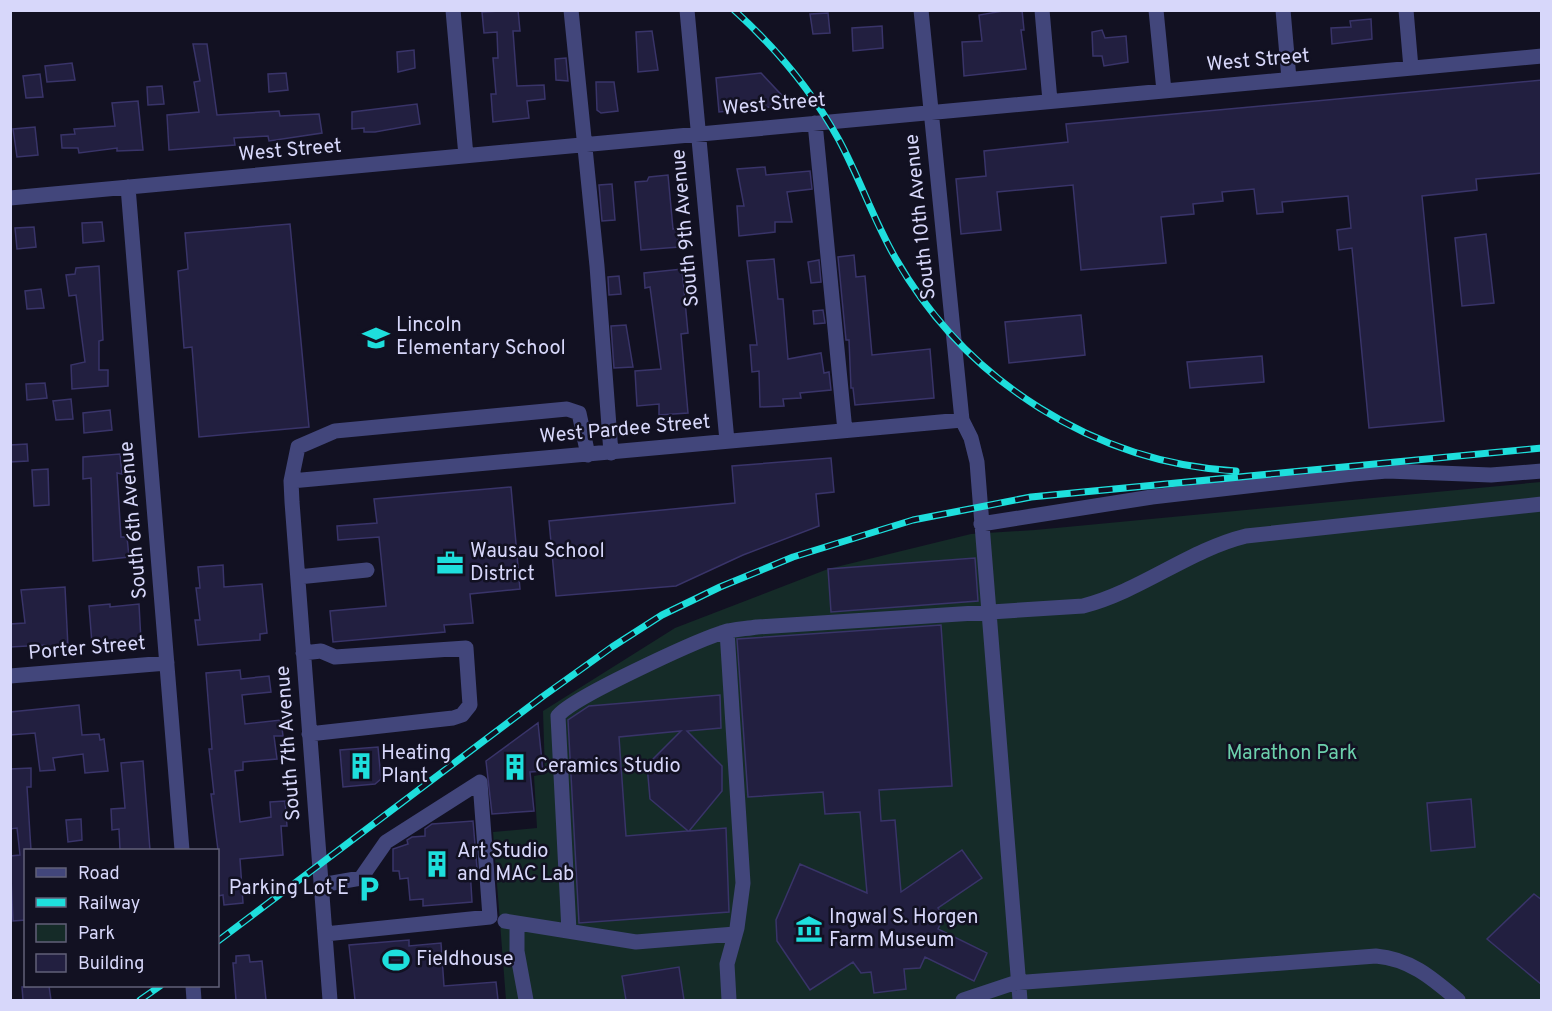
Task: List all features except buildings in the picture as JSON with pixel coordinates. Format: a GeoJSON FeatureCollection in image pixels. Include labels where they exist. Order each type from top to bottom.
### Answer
{"type":"FeatureCollection","features":[{"type":"Feature","properties":{"kind":"street"},"geometry":{"type":"LineString","coordinates":[[453,10],[466,156]]}},
{"type":"Feature","properties":{"kind":"street"},"geometry":{"type":"LineString","coordinates":[[571,10],[585,144],[611,453]]}},
{"type":"Feature","properties":{"kind":"street","name":"South 9th Avenue"},"geometry":{"type":"LineString","coordinates":[[687,10],[727,441]]}},
{"type":"Feature","properties":{"kind":"street","name":"South 10th Avenue"},"geometry":{"type":"LineString","coordinates":[[921,10],[962,420],[971,438],[977,462],[1020,1000]]}},
{"type":"Feature","properties":{"kind":"street"},"geometry":{"type":"LineString","coordinates":[[1041,10],[1050,101]]}},
{"type":"Feature","properties":{"kind":"street"},"geometry":{"type":"LineString","coordinates":[[1156,10],[1164,91]]}},
{"type":"Feature","properties":{"kind":"street"},"geometry":{"type":"LineString","coordinates":[[1283,10],[1289,79]]}},
{"type":"Feature","properties":{"kind":"street"},"geometry":{"type":"LineString","coordinates":[[1406,10],[1411,68]]}},
{"type":"Feature","properties":{"kind":"street","name":"West Street"},"geometry":{"type":"LineString","coordinates":[[10,198],[1542,56]]}},
{"type":"Feature","properties":{"kind":"street"},"geometry":{"type":"LineString","coordinates":[[815,123],[844,430]]}},
{"type":"Feature","properties":{"kind":"street","name":"South 6th Avenue"},"geometry":{"type":"LineString","coordinates":[[128,187],[182,849]]}},
{"type":"Feature","properties":{"kind":"street","name":"South 7th Avenue"},"geometry":{"type":"LineString","coordinates":[[330,1000],[291,481],[298,447],[335,431],[567,409],[579,413],[588,455]]}},
{"type":"Feature","properties":{"kind":"street","name":"West Pardee Street"},"geometry":{"type":"LineString","coordinates":[[291,481],[962,420]]}},
{"type":"Feature","properties":{"kind":"street"},"geometry":{"type":"LineString","coordinates":[[981,524],[1123,501],[1353,474],[1387,471],[1491,475],[1542,471]]}},
{"type":"Feature","properties":{"kind":"street"},"geometry":{"type":"LineString","coordinates":[[569,931],[558,716],[572,703],[624,677],[728,631],[988,611],[1070,608],[1099,602],[1148,582],[1220,543],[1246,536],[1542,504]]}},
{"type":"Feature","properties":{"kind":"street"},"geometry":{"type":"LineString","coordinates":[[298,577],[367,570]]}},
{"type":"Feature","properties":{"kind":"street"},"geometry":{"type":"LineString","coordinates":[[728,631],[743,883],[735,934],[727,964],[729,1000]]}},
{"type":"Feature","properties":{"kind":"street"},"geometry":{"type":"LineString","coordinates":[[303,653],[321,651],[335,657],[466,648],[467,660],[470,705],[462,715],[453,718],[309,734]]}},
{"type":"Feature","properties":{"kind":"street","name":"Porter Street"},"geometry":{"type":"LineString","coordinates":[[10,676],[167,663]]}},
{"type":"Feature","properties":{"kind":"street"},"geometry":{"type":"LineString","coordinates":[[321,885],[361,878],[386,842],[480,782],[490,917],[325,934]]}},
{"type":"Feature","properties":{"kind":"street"},"geometry":{"type":"LineString","coordinates":[[526,1000],[511,922],[636,942],[735,934]]}},
{"type":"Feature","properties":{"kind":"street"},"geometry":{"type":"LineString","coordinates":[[963,1000],[994,988],[1019,983],[1376,956],[1393,958],[1414,966],[1458,1000]]}},
{"type":"Feature","properties":{"kind":"green space","name":"Marathon Park"},"geometry":{"type":"Polygon","coordinates":[[[1541,482],[1541,1000],[506,1000],[493,832],[537,828],[534,776],[545,774],[543,711],[675,628],[828,569],[971,534],[1035,530],[1541,482]]]}},
{"type":"Feature","properties":{"kind":"railway"},"geometry":{"type":"LineString","coordinates":[[734,10],[779,55],[817,104],[847,155],[896,259],[925,303],[959,342],[997,378],[1039,408],[1085,433],[1133,452],[1184,465],[1236,471]]}},
{"type":"Feature","properties":{"kind":"railway"},"geometry":{"type":"LineString","coordinates":[[219,940],[612,647],[662,615],[720,587],[793,557],[913,520],[1031,497],[1542,448]]}},
{"type":"Feature","properties":{"kind":"railway"},"geometry":{"type":"LineString","coordinates":[[140,1000],[159,987]]}},
{"type":"Feature","properties":{"kind":"place","name":"Lincoln Elementary School"},"geometry":{"type":"Point","coordinates":[376,338]}},
{"type":"Feature","properties":{"kind":"place","name":"Wausau School District"},"geometry":{"type":"Point","coordinates":[450,563]}},
{"type":"Feature","properties":{"kind":"place","name":"Heating Plant"},"geometry":{"type":"Point","coordinates":[361,766]}},
{"type":"Feature","properties":{"kind":"place","name":"Ceramics Studio"},"geometry":{"type":"Point","coordinates":[515,767]}},
{"type":"Feature","properties":{"kind":"place","name":"Art Studio and MAC Lab"},"geometry":{"type":"Point","coordinates":[437,864]}},
{"type":"Feature","properties":{"kind":"place","name":"Parking Lot E"},"geometry":{"type":"Point","coordinates":[369,889]}},
{"type":"Feature","properties":{"kind":"place","name":"Ingwal S. Horgen Farm Museum"},"geometry":{"type":"Point","coordinates":[809,929]}},
{"type":"Feature","properties":{"kind":"place","name":"Fieldhouse"},"geometry":{"type":"Point","coordinates":[396,960]}}]}
